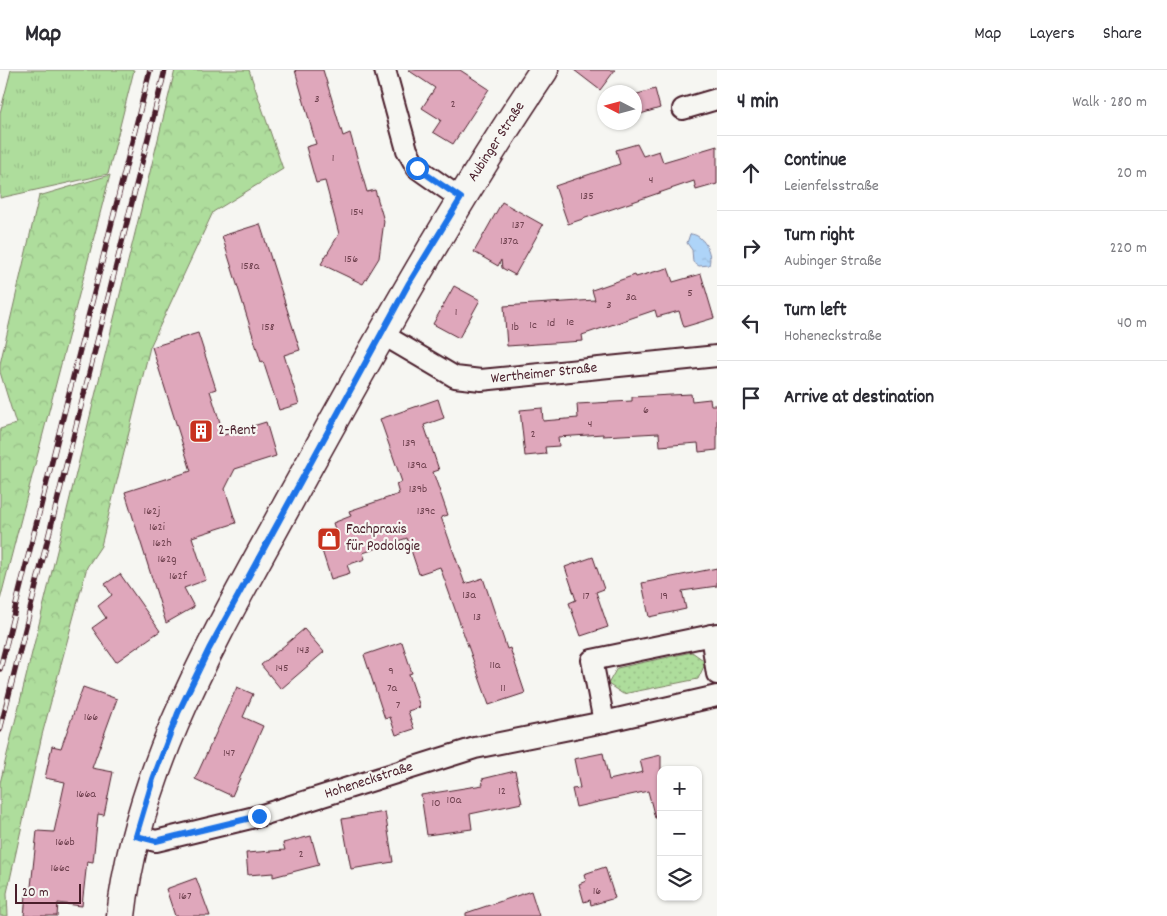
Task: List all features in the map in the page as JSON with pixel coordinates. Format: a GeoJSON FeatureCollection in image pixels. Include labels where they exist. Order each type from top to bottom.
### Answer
{"type":"FeatureCollection","features":[{"type":"Feature","properties":{"kind":"main road","name":"Aubinger Straße"},"geometry":{"type":"LineString","coordinates":[[120,916],[136,836],[153,779],[178,713],[209,649],[382,334],[461,198],[544,70]]}},
{"type":"Feature","properties":{"kind":"street"},"geometry":{"type":"LineString","coordinates":[[386,70],[407,150],[417,168],[461,198]]}},
{"type":"Feature","properties":{"kind":"street"},"geometry":{"type":"LineString","coordinates":[[683,109],[717,99]]}},
{"type":"Feature","properties":{"kind":"street","name":"Wertheimer Straße"},"geometry":{"type":"LineString","coordinates":[[382,334],[456,377],[481,380],[717,356]]}},
{"type":"Feature","properties":{"kind":"street"},"geometry":{"type":"LineString","coordinates":[[604,722],[592,660],[714,634],[717,674]]}},
{"type":"Feature","properties":{"kind":"street","name":"Hoheneckstraße"},"geometry":{"type":"LineString","coordinates":[[136,836],[156,841],[259,816],[475,748],[604,722],[717,696]]}},
{"type":"Feature","properties":{"kind":"green space"},"geometry":{"type":"Polygon","coordinates":[[[11,70],[134,70],[108,174],[0,198],[0,113],[11,70]]]}},
{"type":"Feature","properties":{"kind":"green space"},"geometry":{"type":"Polygon","coordinates":[[[175,70],[249,70],[283,169],[213,212],[150,347],[101,546],[87,567],[42,735],[7,893],[8,916],[0,916],[0,783],[175,70]]]}},
{"type":"Feature","properties":{"kind":"green space"},"geometry":{"type":"Polygon","coordinates":[[[110,175],[0,600],[0,429],[16,424],[0,372],[0,364],[39,196],[110,175]]]}},
{"type":"Feature","properties":{"kind":"green space"},"geometry":{"type":"Polygon","coordinates":[[[692,652],[706,662],[698,679],[623,694],[608,684],[617,668],[692,652]]]}},
{"type":"Feature","properties":{"kind":"water"},"geometry":{"type":"Polygon","coordinates":[[[690,234],[699,237],[706,245],[710,255],[709,265],[699,266],[693,262],[692,250],[687,243],[690,234]]]}},
{"type":"Feature","properties":{"kind":"building"},"geometry":{"type":"Polygon","coordinates":[[[295,70],[323,70],[343,136],[350,133],[367,192],[375,190],[384,221],[379,258],[363,284],[321,264],[339,234],[325,181],[316,183],[306,147],[316,144],[295,70]]]}},
{"type":"Feature","properties":{"kind":"building"},"geometry":{"type":"Polygon","coordinates":[[[408,70],[460,70],[489,89],[453,144],[433,132],[441,120],[422,108],[435,88],[408,70]]]}},
{"type":"Feature","properties":{"kind":"building"},"geometry":{"type":"Polygon","coordinates":[[[574,70],[615,70],[604,85],[597,85],[597,88],[574,70]]]}},
{"type":"Feature","properties":{"kind":"building"},"geometry":{"type":"Polygon","coordinates":[[[655,89],[660,108],[642,114],[642,93],[655,89]]]}},
{"type":"Feature","properties":{"kind":"building"},"geometry":{"type":"Polygon","coordinates":[[[637,144],[643,156],[659,151],[663,162],[717,146],[717,184],[696,190],[694,181],[568,224],[555,186],[620,164],[616,150],[637,144]]]}},
{"type":"Feature","properties":{"kind":"building"},"geometry":{"type":"Polygon","coordinates":[[[502,202],[543,225],[515,275],[502,268],[501,260],[498,266],[474,252],[502,202]]]}},
{"type":"Feature","properties":{"kind":"building"},"geometry":{"type":"Polygon","coordinates":[[[260,224],[300,350],[284,355],[299,404],[279,410],[263,361],[261,362],[222,236],[260,224]]]}},
{"type":"Feature","properties":{"kind":"building"},"geometry":{"type":"Polygon","coordinates":[[[668,268],[673,282],[701,274],[714,318],[684,327],[679,311],[657,317],[655,310],[582,335],[583,341],[507,346],[504,306],[595,300],[592,290],[635,275],[636,277],[668,268]]]}},
{"type":"Feature","properties":{"kind":"building"},"geometry":{"type":"Polygon","coordinates":[[[454,286],[480,300],[459,338],[433,324],[454,286]]]}},
{"type":"Feature","properties":{"kind":"building"},"geometry":{"type":"Polygon","coordinates":[[[198,333],[216,389],[210,391],[224,435],[266,422],[276,456],[235,469],[225,489],[236,523],[192,537],[206,580],[184,588],[194,607],[166,623],[125,492],[191,471],[152,347],[198,333]]]}},
{"type":"Feature","properties":{"kind":"building"},"geometry":{"type":"Polygon","coordinates":[[[691,394],[692,401],[710,399],[711,405],[717,405],[717,450],[699,452],[698,443],[660,446],[659,433],[603,436],[603,434],[558,437],[559,446],[545,447],[546,454],[525,456],[520,410],[542,408],[543,421],[578,418],[577,404],[632,401],[632,397],[691,394]]]}},
{"type":"Feature","properties":{"kind":"building"},"geometry":{"type":"Polygon","coordinates":[[[438,399],[444,418],[424,425],[439,470],[433,472],[448,515],[441,517],[465,584],[483,578],[507,649],[510,648],[525,693],[489,705],[440,567],[419,574],[407,538],[363,553],[365,559],[347,565],[350,573],[331,579],[318,538],[336,532],[333,523],[351,516],[349,511],[399,494],[396,484],[402,482],[380,419],[438,399]]]}},
{"type":"Feature","properties":{"kind":"building"},"geometry":{"type":"Polygon","coordinates":[[[593,557],[604,589],[596,592],[608,627],[581,636],[569,603],[576,600],[565,567],[593,557]]]}},
{"type":"Feature","properties":{"kind":"building"},"geometry":{"type":"Polygon","coordinates":[[[717,568],[717,586],[682,591],[686,609],[649,617],[642,583],[717,568]]]}},
{"type":"Feature","properties":{"kind":"building"},"geometry":{"type":"Polygon","coordinates":[[[120,574],[160,631],[116,662],[92,628],[106,618],[98,606],[112,595],[105,584],[120,574]]]}},
{"type":"Feature","properties":{"kind":"building"},"geometry":{"type":"Polygon","coordinates":[[[304,629],[324,652],[281,689],[261,665],[304,629]]]}},
{"type":"Feature","properties":{"kind":"building"},"geometry":{"type":"Polygon","coordinates":[[[402,642],[412,673],[409,674],[420,707],[408,711],[414,729],[396,735],[390,717],[385,719],[364,655],[402,642]]]}},
{"type":"Feature","properties":{"kind":"building"},"geometry":{"type":"Polygon","coordinates":[[[83,687],[117,699],[92,768],[113,772],[104,815],[98,814],[93,862],[87,861],[82,906],[58,903],[57,916],[24,916],[26,895],[30,896],[37,831],[54,832],[65,782],[45,778],[52,746],[61,748],[83,687]]]}},
{"type":"Feature","properties":{"kind":"building"},"geometry":{"type":"Polygon","coordinates":[[[237,687],[253,694],[243,717],[263,726],[232,796],[195,779],[237,687]]]}},
{"type":"Feature","properties":{"kind":"building"},"geometry":{"type":"Polygon","coordinates":[[[603,753],[609,780],[643,772],[640,760],[661,755],[661,766],[657,766],[657,818],[655,818],[648,791],[576,807],[572,789],[580,788],[574,759],[603,753]]]}},
{"type":"Feature","properties":{"kind":"building"},"geometry":{"type":"Polygon","coordinates":[[[515,771],[522,803],[470,814],[472,829],[427,835],[421,795],[483,785],[482,779],[515,771]]]}},
{"type":"Feature","properties":{"kind":"building"},"geometry":{"type":"Polygon","coordinates":[[[385,812],[393,862],[351,869],[342,819],[385,812]]]}},
{"type":"Feature","properties":{"kind":"building"},"geometry":{"type":"Polygon","coordinates":[[[311,836],[319,865],[273,877],[273,873],[248,875],[246,853],[285,850],[283,843],[311,836]]]}},
{"type":"Feature","properties":{"kind":"building"},"geometry":{"type":"Polygon","coordinates":[[[605,867],[615,898],[591,905],[590,900],[584,902],[579,884],[586,881],[584,874],[605,867]]]}},
{"type":"Feature","properties":{"kind":"building"},"geometry":{"type":"Polygon","coordinates":[[[196,878],[210,916],[175,916],[166,889],[196,878]]]}},
{"type":"Feature","properties":{"kind":"building"},"geometry":{"type":"Polygon","coordinates":[[[531,891],[539,916],[466,916],[466,913],[531,891]]]}},
{"type":"Feature","properties":{"kind":"railway"},"geometry":{"type":"LineString","coordinates":[[0,669],[150,70]]}},
{"type":"Feature","properties":{"kind":"railway"},"geometry":{"type":"LineString","coordinates":[[0,730],[165,70]]}},
{"type":"Feature","properties":{"kind":"place","name":"2-Rent"},"geometry":{"type":"Point","coordinates":[201,431]}},
{"type":"Feature","properties":{"kind":"place","name":"Fachpraxis für Podologie"},"geometry":{"type":"Point","coordinates":[329,539]}},
{"type":"Feature","properties":{"kind":"route"},"geometry":{"type":"LineString","coordinates":[[259,816],[156,841],[136,836],[153,779],[178,713],[209,649],[409,283],[461,198],[417,168]]}}]}
